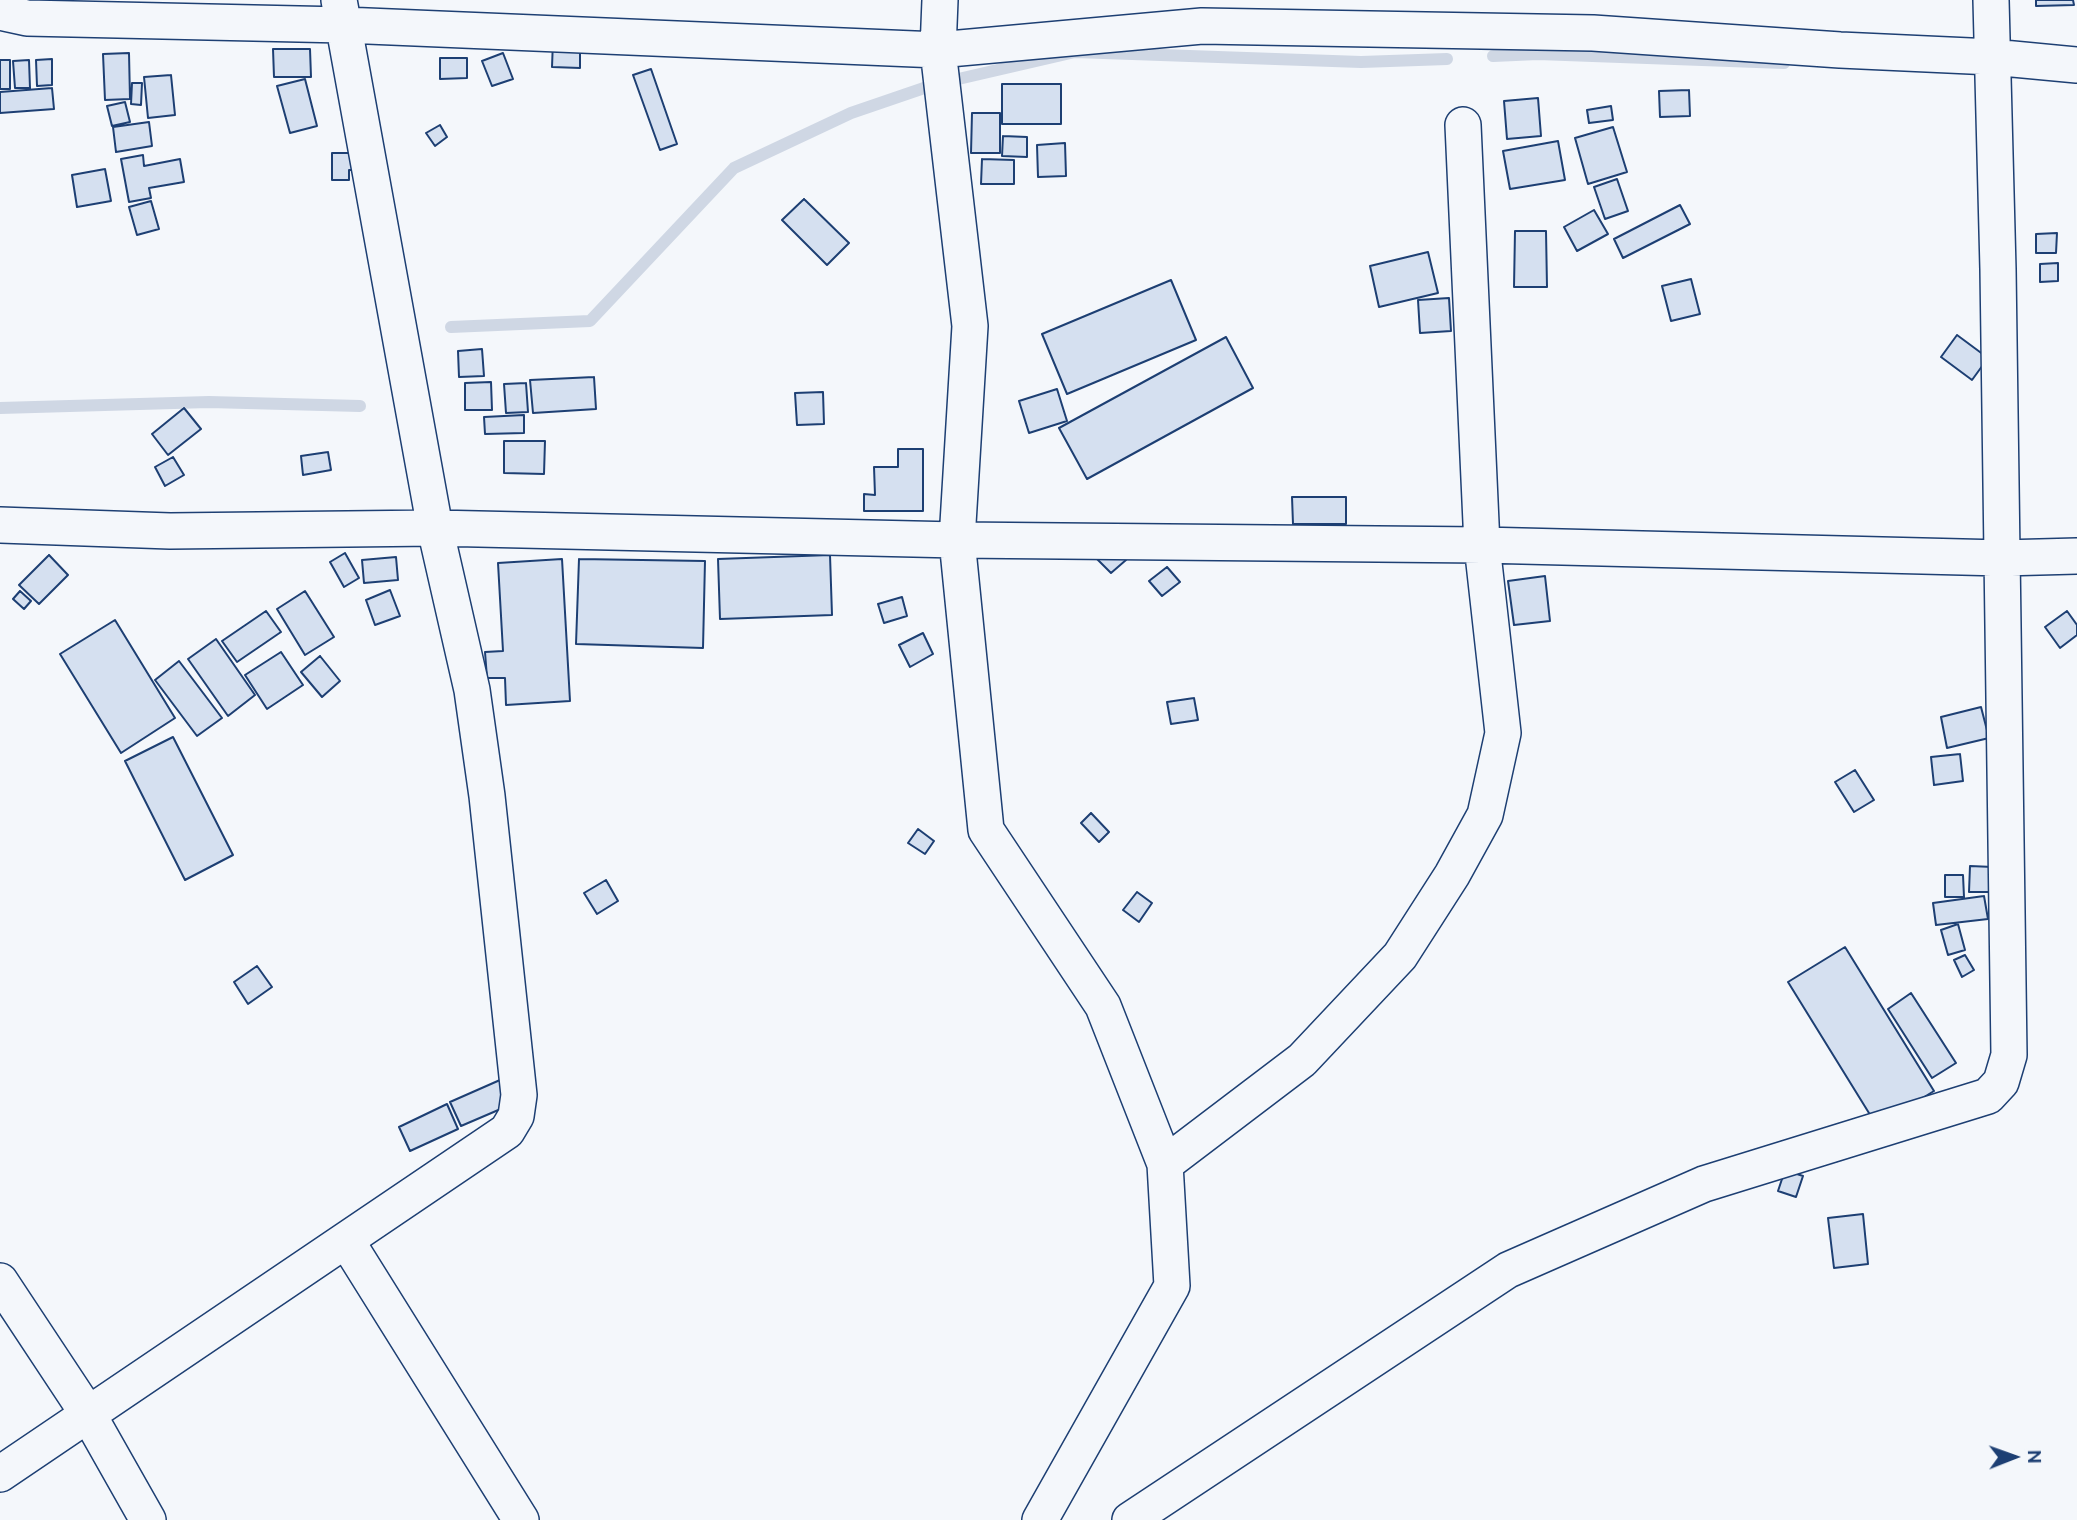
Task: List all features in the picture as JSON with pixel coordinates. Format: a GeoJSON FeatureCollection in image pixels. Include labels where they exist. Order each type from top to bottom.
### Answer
{"type":"FeatureCollection","features":[{"type":"Feature","properties":{"kind":"street"},"geometry":{"type":"LineString","coordinates":[[940,0],[938,50],[970,326],[957,540],[986,830],[1103,1006],[1165,1164],[1172,1286],[1040,1520]]}},
{"type":"Feature","properties":{"kind":"street"},"geometry":{"type":"LineString","coordinates":[[1130,1520],[1508,1270],[1704,1184],[1988,1096],[2001,1082],[2009,1055],[1998,270],[1991,0]]}},
{"type":"Feature","properties":{"kind":"street"},"geometry":{"type":"LineString","coordinates":[[0,12],[27,18],[342,13],[938,50],[1202,26],[1458,15],[1593,33],[1840,50],[1992,57],[2077,65]]}},
{"type":"Feature","properties":{"kind":"street"},"geometry":{"type":"LineString","coordinates":[[0,1474],[507,1131],[516,1116],[519,1095],[487,796],[472,690],[435,528],[342,13]]}},
{"type":"Feature","properties":{"kind":"street"},"geometry":{"type":"LineString","coordinates":[[1165,1164],[1302,1060],[1399,956],[1452,875],[1485,815],[1503,733],[1482,545],[1463,125]]}},
{"type":"Feature","properties":{"kind":"street"},"geometry":{"type":"LineString","coordinates":[[0,525],[170,531],[435,528],[957,540],[1482,545],[2002,558],[2077,556]]}},
{"type":"Feature","properties":{"kind":"street"},"geometry":{"type":"LineString","coordinates":[[346,1240],[522,1520]]}},
{"type":"Feature","properties":{"kind":"street"},"geometry":{"type":"LineString","coordinates":[[0,1281],[88,1414],[148,1520]]}},
{"type":"Feature","properties":{"kind":"building"},"geometry":{"type":"Polygon","coordinates":[[[2036,0],[2073,0],[2074,5],[2036,6],[2036,0]]]}},
{"type":"Feature","properties":{"kind":"building"},"geometry":{"type":"Polygon","coordinates":[[[553,40],[580,41],[580,68],[552,67],[553,40]]]}},
{"type":"Feature","properties":{"kind":"building"},"geometry":{"type":"Polygon","coordinates":[[[273,49],[310,49],[311,77],[274,77],[273,49]]]}},
{"type":"Feature","properties":{"kind":"building"},"geometry":{"type":"Polygon","coordinates":[[[129,53],[130,99],[105,100],[103,54],[129,53]]]}},
{"type":"Feature","properties":{"kind":"building"},"geometry":{"type":"Polygon","coordinates":[[[503,53],[513,79],[492,86],[482,61],[503,53]]]}},
{"type":"Feature","properties":{"kind":"building"},"geometry":{"type":"Polygon","coordinates":[[[440,58],[467,58],[467,78],[440,79],[440,58]]]}},
{"type":"Feature","properties":{"kind":"building"},"geometry":{"type":"Polygon","coordinates":[[[52,59],[52,85],[37,86],[36,60],[52,59]]]}},
{"type":"Feature","properties":{"kind":"building"},"geometry":{"type":"Polygon","coordinates":[[[0,60],[10,60],[10,89],[0,89],[0,60]]]}},
{"type":"Feature","properties":{"kind":"building"},"geometry":{"type":"Polygon","coordinates":[[[29,60],[30,88],[15,88],[13,61],[29,60]]]}},
{"type":"Feature","properties":{"kind":"building"},"geometry":{"type":"Polygon","coordinates":[[[651,69],[677,144],[660,150],[633,75],[651,69]]]}},
{"type":"Feature","properties":{"kind":"building"},"geometry":{"type":"Polygon","coordinates":[[[171,75],[175,115],[148,118],[144,77],[171,75]]]}},
{"type":"Feature","properties":{"kind":"building"},"geometry":{"type":"Polygon","coordinates":[[[305,79],[317,126],[290,133],[277,86],[305,79]]]}},
{"type":"Feature","properties":{"kind":"building"},"geometry":{"type":"Polygon","coordinates":[[[132,83],[142,83],[141,105],[131,104],[132,83]]]}},
{"type":"Feature","properties":{"kind":"building"},"geometry":{"type":"Polygon","coordinates":[[[1002,84],[1061,84],[1061,124],[1002,124],[1002,84]]]}},
{"type":"Feature","properties":{"kind":"building"},"geometry":{"type":"Polygon","coordinates":[[[52,88],[54,109],[0,113],[0,92],[52,88]]]}},
{"type":"Feature","properties":{"kind":"building"},"geometry":{"type":"Polygon","coordinates":[[[1689,90],[1690,116],[1660,117],[1659,91],[1689,90]]]}},
{"type":"Feature","properties":{"kind":"building"},"geometry":{"type":"Polygon","coordinates":[[[1538,98],[1541,136],[1507,139],[1504,101],[1538,98]]]}},
{"type":"Feature","properties":{"kind":"building"},"geometry":{"type":"Polygon","coordinates":[[[125,102],[130,122],[112,126],[107,106],[125,102]]]}},
{"type":"Feature","properties":{"kind":"building"},"geometry":{"type":"Polygon","coordinates":[[[1611,106],[1613,120],[1589,123],[1587,110],[1611,106]]]}},
{"type":"Feature","properties":{"kind":"building"},"geometry":{"type":"Polygon","coordinates":[[[972,113],[1000,113],[1000,153],[971,153],[972,113]]]}},
{"type":"Feature","properties":{"kind":"building"},"geometry":{"type":"Polygon","coordinates":[[[149,122],[152,146],[116,152],[113,127],[149,122]]]}},
{"type":"Feature","properties":{"kind":"building"},"geometry":{"type":"Polygon","coordinates":[[[440,125],[447,137],[435,146],[426,133],[440,125]]]}},
{"type":"Feature","properties":{"kind":"building"},"geometry":{"type":"Polygon","coordinates":[[[1613,127],[1627,172],[1588,184],[1575,138],[1613,127]]]}},
{"type":"Feature","properties":{"kind":"building"},"geometry":{"type":"Polygon","coordinates":[[[1003,136],[1027,137],[1027,157],[1002,156],[1003,136]]]}},
{"type":"Feature","properties":{"kind":"building"},"geometry":{"type":"Polygon","coordinates":[[[1558,141],[1565,180],[1510,189],[1503,151],[1558,141]]]}},
{"type":"Feature","properties":{"kind":"building"},"geometry":{"type":"Polygon","coordinates":[[[1065,143],[1066,176],[1038,177],[1037,145],[1065,143]]]}},
{"type":"Feature","properties":{"kind":"building"},"geometry":{"type":"Polygon","coordinates":[[[332,153],[358,153],[358,170],[349,170],[349,180],[332,180],[332,153]]]}},
{"type":"Feature","properties":{"kind":"building"},"geometry":{"type":"Polygon","coordinates":[[[143,155],[144,166],[180,159],[184,182],[149,188],[151,198],[129,202],[121,159],[143,155]]]}},
{"type":"Feature","properties":{"kind":"building"},"geometry":{"type":"Polygon","coordinates":[[[982,159],[1014,160],[1014,184],[981,184],[982,159]]]}},
{"type":"Feature","properties":{"kind":"building"},"geometry":{"type":"Polygon","coordinates":[[[105,169],[111,201],[77,207],[72,175],[105,169]]]}},
{"type":"Feature","properties":{"kind":"building"},"geometry":{"type":"Polygon","coordinates":[[[1617,179],[1628,211],[1605,219],[1594,187],[1617,179]]]}},
{"type":"Feature","properties":{"kind":"building"},"geometry":{"type":"Polygon","coordinates":[[[804,199],[849,243],[827,265],[782,220],[804,199]]]}},
{"type":"Feature","properties":{"kind":"building"},"geometry":{"type":"Polygon","coordinates":[[[151,201],[159,229],[137,235],[129,207],[151,201]]]}},
{"type":"Feature","properties":{"kind":"building"},"geometry":{"type":"Polygon","coordinates":[[[1680,205],[1690,224],[1623,258],[1614,239],[1680,205]]]}},
{"type":"Feature","properties":{"kind":"building"},"geometry":{"type":"Polygon","coordinates":[[[1594,210],[1608,234],[1577,251],[1564,227],[1594,210]]]}},
{"type":"Feature","properties":{"kind":"building"},"geometry":{"type":"Polygon","coordinates":[[[1515,231],[1546,231],[1547,287],[1514,287],[1515,231]]]}},
{"type":"Feature","properties":{"kind":"building"},"geometry":{"type":"Polygon","coordinates":[[[2057,233],[2056,253],[2036,253],[2036,234],[2057,233]]]}},
{"type":"Feature","properties":{"kind":"building"},"geometry":{"type":"Polygon","coordinates":[[[1428,252],[1438,293],[1379,307],[1370,266],[1428,252]]]}},
{"type":"Feature","properties":{"kind":"building"},"geometry":{"type":"Polygon","coordinates":[[[2058,263],[2058,281],[2040,282],[2040,264],[2058,263]]]}},
{"type":"Feature","properties":{"kind":"building"},"geometry":{"type":"Polygon","coordinates":[[[1691,279],[1700,314],[1671,321],[1662,286],[1691,279]]]}},
{"type":"Feature","properties":{"kind":"building"},"geometry":{"type":"Polygon","coordinates":[[[1171,280],[1196,340],[1067,394],[1042,334],[1171,280]]]}},
{"type":"Feature","properties":{"kind":"building"},"geometry":{"type":"Polygon","coordinates":[[[1449,298],[1451,331],[1420,333],[1418,300],[1449,298]]]}},
{"type":"Feature","properties":{"kind":"building"},"geometry":{"type":"Polygon","coordinates":[[[1957,335],[1988,358],[1972,380],[1941,357],[1957,335]]]}},
{"type":"Feature","properties":{"kind":"building"},"geometry":{"type":"Polygon","coordinates":[[[1226,337],[1253,388],[1087,479],[1059,428],[1226,337]]]}},
{"type":"Feature","properties":{"kind":"building"},"geometry":{"type":"Polygon","coordinates":[[[482,349],[484,376],[459,377],[458,351],[482,349]]]}},
{"type":"Feature","properties":{"kind":"building"},"geometry":{"type":"Polygon","coordinates":[[[594,377],[596,409],[533,413],[530,380],[594,377]]]}},
{"type":"Feature","properties":{"kind":"building"},"geometry":{"type":"Polygon","coordinates":[[[491,382],[492,410],[465,410],[465,383],[491,382]]]}},
{"type":"Feature","properties":{"kind":"building"},"geometry":{"type":"Polygon","coordinates":[[[526,383],[528,412],[506,413],[504,384],[526,383]]]}},
{"type":"Feature","properties":{"kind":"building"},"geometry":{"type":"Polygon","coordinates":[[[1057,389],[1067,421],[1029,433],[1019,401],[1057,389]]]}},
{"type":"Feature","properties":{"kind":"building"},"geometry":{"type":"Polygon","coordinates":[[[823,392],[824,424],[797,425],[795,393],[823,392]]]}},
{"type":"Feature","properties":{"kind":"building"},"geometry":{"type":"Polygon","coordinates":[[[184,408],[201,429],[168,455],[152,434],[184,408]]]}},
{"type":"Feature","properties":{"kind":"building"},"geometry":{"type":"Polygon","coordinates":[[[524,415],[524,433],[485,434],[484,417],[524,415]]]}},
{"type":"Feature","properties":{"kind":"building"},"geometry":{"type":"Polygon","coordinates":[[[504,441],[545,441],[544,474],[504,473],[504,441]]]}},
{"type":"Feature","properties":{"kind":"building"},"geometry":{"type":"Polygon","coordinates":[[[898,449],[923,449],[923,511],[864,511],[864,494],[875,495],[874,467],[898,467],[898,449]]]}},
{"type":"Feature","properties":{"kind":"building"},"geometry":{"type":"Polygon","coordinates":[[[328,452],[331,470],[303,475],[301,456],[328,452]]]}},
{"type":"Feature","properties":{"kind":"building"},"geometry":{"type":"Polygon","coordinates":[[[173,457],[184,475],[165,486],[155,467],[173,457]]]}},
{"type":"Feature","properties":{"kind":"building"},"geometry":{"type":"Polygon","coordinates":[[[1292,497],[1346,497],[1346,524],[1293,524],[1292,497]]]}},
{"type":"Feature","properties":{"kind":"building"},"geometry":{"type":"Polygon","coordinates":[[[1110,544],[1126,560],[1111,573],[1096,558],[1110,544]]]}},
{"type":"Feature","properties":{"kind":"building"},"geometry":{"type":"Polygon","coordinates":[[[345,553],[359,578],[344,587],[330,562],[345,553]]]}},
{"type":"Feature","properties":{"kind":"building"},"geometry":{"type":"Polygon","coordinates":[[[49,555],[68,575],[39,604],[19,585],[49,555]]]}},
{"type":"Feature","properties":{"kind":"building"},"geometry":{"type":"Polygon","coordinates":[[[830,555],[832,615],[720,619],[718,559],[830,555]]]}},
{"type":"Feature","properties":{"kind":"building"},"geometry":{"type":"Polygon","coordinates":[[[396,557],[398,580],[364,583],[362,560],[396,557]]]}},
{"type":"Feature","properties":{"kind":"building"},"geometry":{"type":"Polygon","coordinates":[[[562,559],[570,701],[506,705],[505,678],[487,678],[485,652],[503,651],[498,563],[562,559]]]}},
{"type":"Feature","properties":{"kind":"building"},"geometry":{"type":"Polygon","coordinates":[[[579,559],[705,561],[703,648],[576,644],[579,559]]]}},
{"type":"Feature","properties":{"kind":"building"},"geometry":{"type":"Polygon","coordinates":[[[1167,567],[1180,582],[1162,596],[1149,581],[1167,567]]]}},
{"type":"Feature","properties":{"kind":"building"},"geometry":{"type":"Polygon","coordinates":[[[1545,576],[1550,621],[1514,625],[1508,581],[1545,576]]]}},
{"type":"Feature","properties":{"kind":"building"},"geometry":{"type":"Polygon","coordinates":[[[390,590],[400,616],[375,625],[366,600],[390,590]]]}},
{"type":"Feature","properties":{"kind":"building"},"geometry":{"type":"Polygon","coordinates":[[[20,591],[31,601],[24,609],[13,599],[20,591]]]}},
{"type":"Feature","properties":{"kind":"building"},"geometry":{"type":"Polygon","coordinates":[[[305,591],[334,637],[305,655],[277,609],[305,591]]]}},
{"type":"Feature","properties":{"kind":"building"},"geometry":{"type":"Polygon","coordinates":[[[902,597],[907,616],[884,623],[878,604],[902,597]]]}},
{"type":"Feature","properties":{"kind":"building"},"geometry":{"type":"Polygon","coordinates":[[[266,611],[281,632],[237,662],[222,641],[266,611]]]}},
{"type":"Feature","properties":{"kind":"building"},"geometry":{"type":"Polygon","coordinates":[[[2067,611],[2077,625],[2077,635],[2060,648],[2045,627],[2067,611]]]}},
{"type":"Feature","properties":{"kind":"building"},"geometry":{"type":"Polygon","coordinates":[[[115,620],[175,718],[121,753],[60,654],[115,620]]]}},
{"type":"Feature","properties":{"kind":"building"},"geometry":{"type":"Polygon","coordinates":[[[923,633],[933,654],[910,667],[899,645],[923,633]]]}},
{"type":"Feature","properties":{"kind":"building"},"geometry":{"type":"Polygon","coordinates":[[[216,639],[255,695],[228,716],[188,659],[216,639]]]}},
{"type":"Feature","properties":{"kind":"building"},"geometry":{"type":"Polygon","coordinates":[[[281,652],[303,685],[267,709],[245,675],[281,652]]]}},
{"type":"Feature","properties":{"kind":"building"},"geometry":{"type":"Polygon","coordinates":[[[320,656],[340,681],[322,697],[301,672],[320,656]]]}},
{"type":"Feature","properties":{"kind":"building"},"geometry":{"type":"Polygon","coordinates":[[[179,661],[222,718],[197,736],[155,680],[179,661]]]}},
{"type":"Feature","properties":{"kind":"building"},"geometry":{"type":"Polygon","coordinates":[[[1194,698],[1198,720],[1171,724],[1167,702],[1194,698]]]}},
{"type":"Feature","properties":{"kind":"building"},"geometry":{"type":"Polygon","coordinates":[[[1981,707],[1989,738],[1947,748],[1941,717],[1981,707]]]}},
{"type":"Feature","properties":{"kind":"building"},"geometry":{"type":"Polygon","coordinates":[[[173,737],[233,855],[185,880],[125,761],[173,737]]]}},
{"type":"Feature","properties":{"kind":"building"},"geometry":{"type":"Polygon","coordinates":[[[1960,754],[1963,781],[1934,785],[1931,757],[1960,754]]]}},
{"type":"Feature","properties":{"kind":"building"},"geometry":{"type":"Polygon","coordinates":[[[1855,770],[1874,800],[1854,812],[1835,782],[1855,770]]]}},
{"type":"Feature","properties":{"kind":"building"},"geometry":{"type":"Polygon","coordinates":[[[1091,813],[1109,832],[1099,842],[1081,823],[1091,813]]]}},
{"type":"Feature","properties":{"kind":"building"},"geometry":{"type":"Polygon","coordinates":[[[918,829],[934,841],[925,854],[908,843],[918,829]]]}},
{"type":"Feature","properties":{"kind":"building"},"geometry":{"type":"Polygon","coordinates":[[[1970,866],[1993,867],[1993,892],[1969,892],[1970,866]]]}},
{"type":"Feature","properties":{"kind":"building"},"geometry":{"type":"Polygon","coordinates":[[[1945,875],[1963,875],[1964,897],[1945,897],[1945,875]]]}},
{"type":"Feature","properties":{"kind":"building"},"geometry":{"type":"Polygon","coordinates":[[[606,880],[618,901],[597,914],[584,893],[606,880]]]}},
{"type":"Feature","properties":{"kind":"building"},"geometry":{"type":"Polygon","coordinates":[[[1137,892],[1152,903],[1139,922],[1123,910],[1137,892]]]}},
{"type":"Feature","properties":{"kind":"building"},"geometry":{"type":"Polygon","coordinates":[[[1984,896],[1988,919],[1936,925],[1933,903],[1984,896]]]}},
{"type":"Feature","properties":{"kind":"building"},"geometry":{"type":"Polygon","coordinates":[[[1958,924],[1965,950],[1948,955],[1941,930],[1958,924]]]}},
{"type":"Feature","properties":{"kind":"building"},"geometry":{"type":"Polygon","coordinates":[[[1845,947],[1934,1091],[1877,1126],[1788,982],[1845,947]]]}},
{"type":"Feature","properties":{"kind":"building"},"geometry":{"type":"Polygon","coordinates":[[[1965,955],[1974,970],[1962,977],[1954,960],[1965,955]]]}},
{"type":"Feature","properties":{"kind":"building"},"geometry":{"type":"Polygon","coordinates":[[[257,966],[272,987],[248,1004],[234,982],[257,966]]]}},
{"type":"Feature","properties":{"kind":"building"},"geometry":{"type":"Polygon","coordinates":[[[1911,993],[1956,1063],[1932,1078],[1888,1009],[1911,993]]]}},
{"type":"Feature","properties":{"kind":"building"},"geometry":{"type":"Polygon","coordinates":[[[500,1080],[510,1105],[461,1126],[450,1102],[500,1080]]]}},
{"type":"Feature","properties":{"kind":"building"},"geometry":{"type":"Polygon","coordinates":[[[447,1104],[458,1129],[410,1151],[399,1127],[447,1104]]]}},
{"type":"Feature","properties":{"kind":"building"},"geometry":{"type":"Polygon","coordinates":[[[1785,1170],[1803,1176],[1796,1197],[1778,1191],[1785,1170]]]}},
{"type":"Feature","properties":{"kind":"building"},"geometry":{"type":"Polygon","coordinates":[[[1863,1214],[1868,1264],[1834,1268],[1828,1218],[1863,1214]]]}},
{"type":"Feature","properties":{"kind":"waterway"},"geometry":{"type":"LineString","coordinates":[[954,80],[1075,52],[1361,62],[1447,59]]}},
{"type":"Feature","properties":{"kind":"waterway"},"geometry":{"type":"LineString","coordinates":[[1493,56],[1538,54],[1784,63]]}},
{"type":"Feature","properties":{"kind":"waterway"},"geometry":{"type":"LineString","coordinates":[[451,327],[590,321],[734,168],[851,113],[927,87]]}},
{"type":"Feature","properties":{"kind":"waterway"},"geometry":{"type":"LineString","coordinates":[[0,408],[209,402],[360,406]]}}]}
